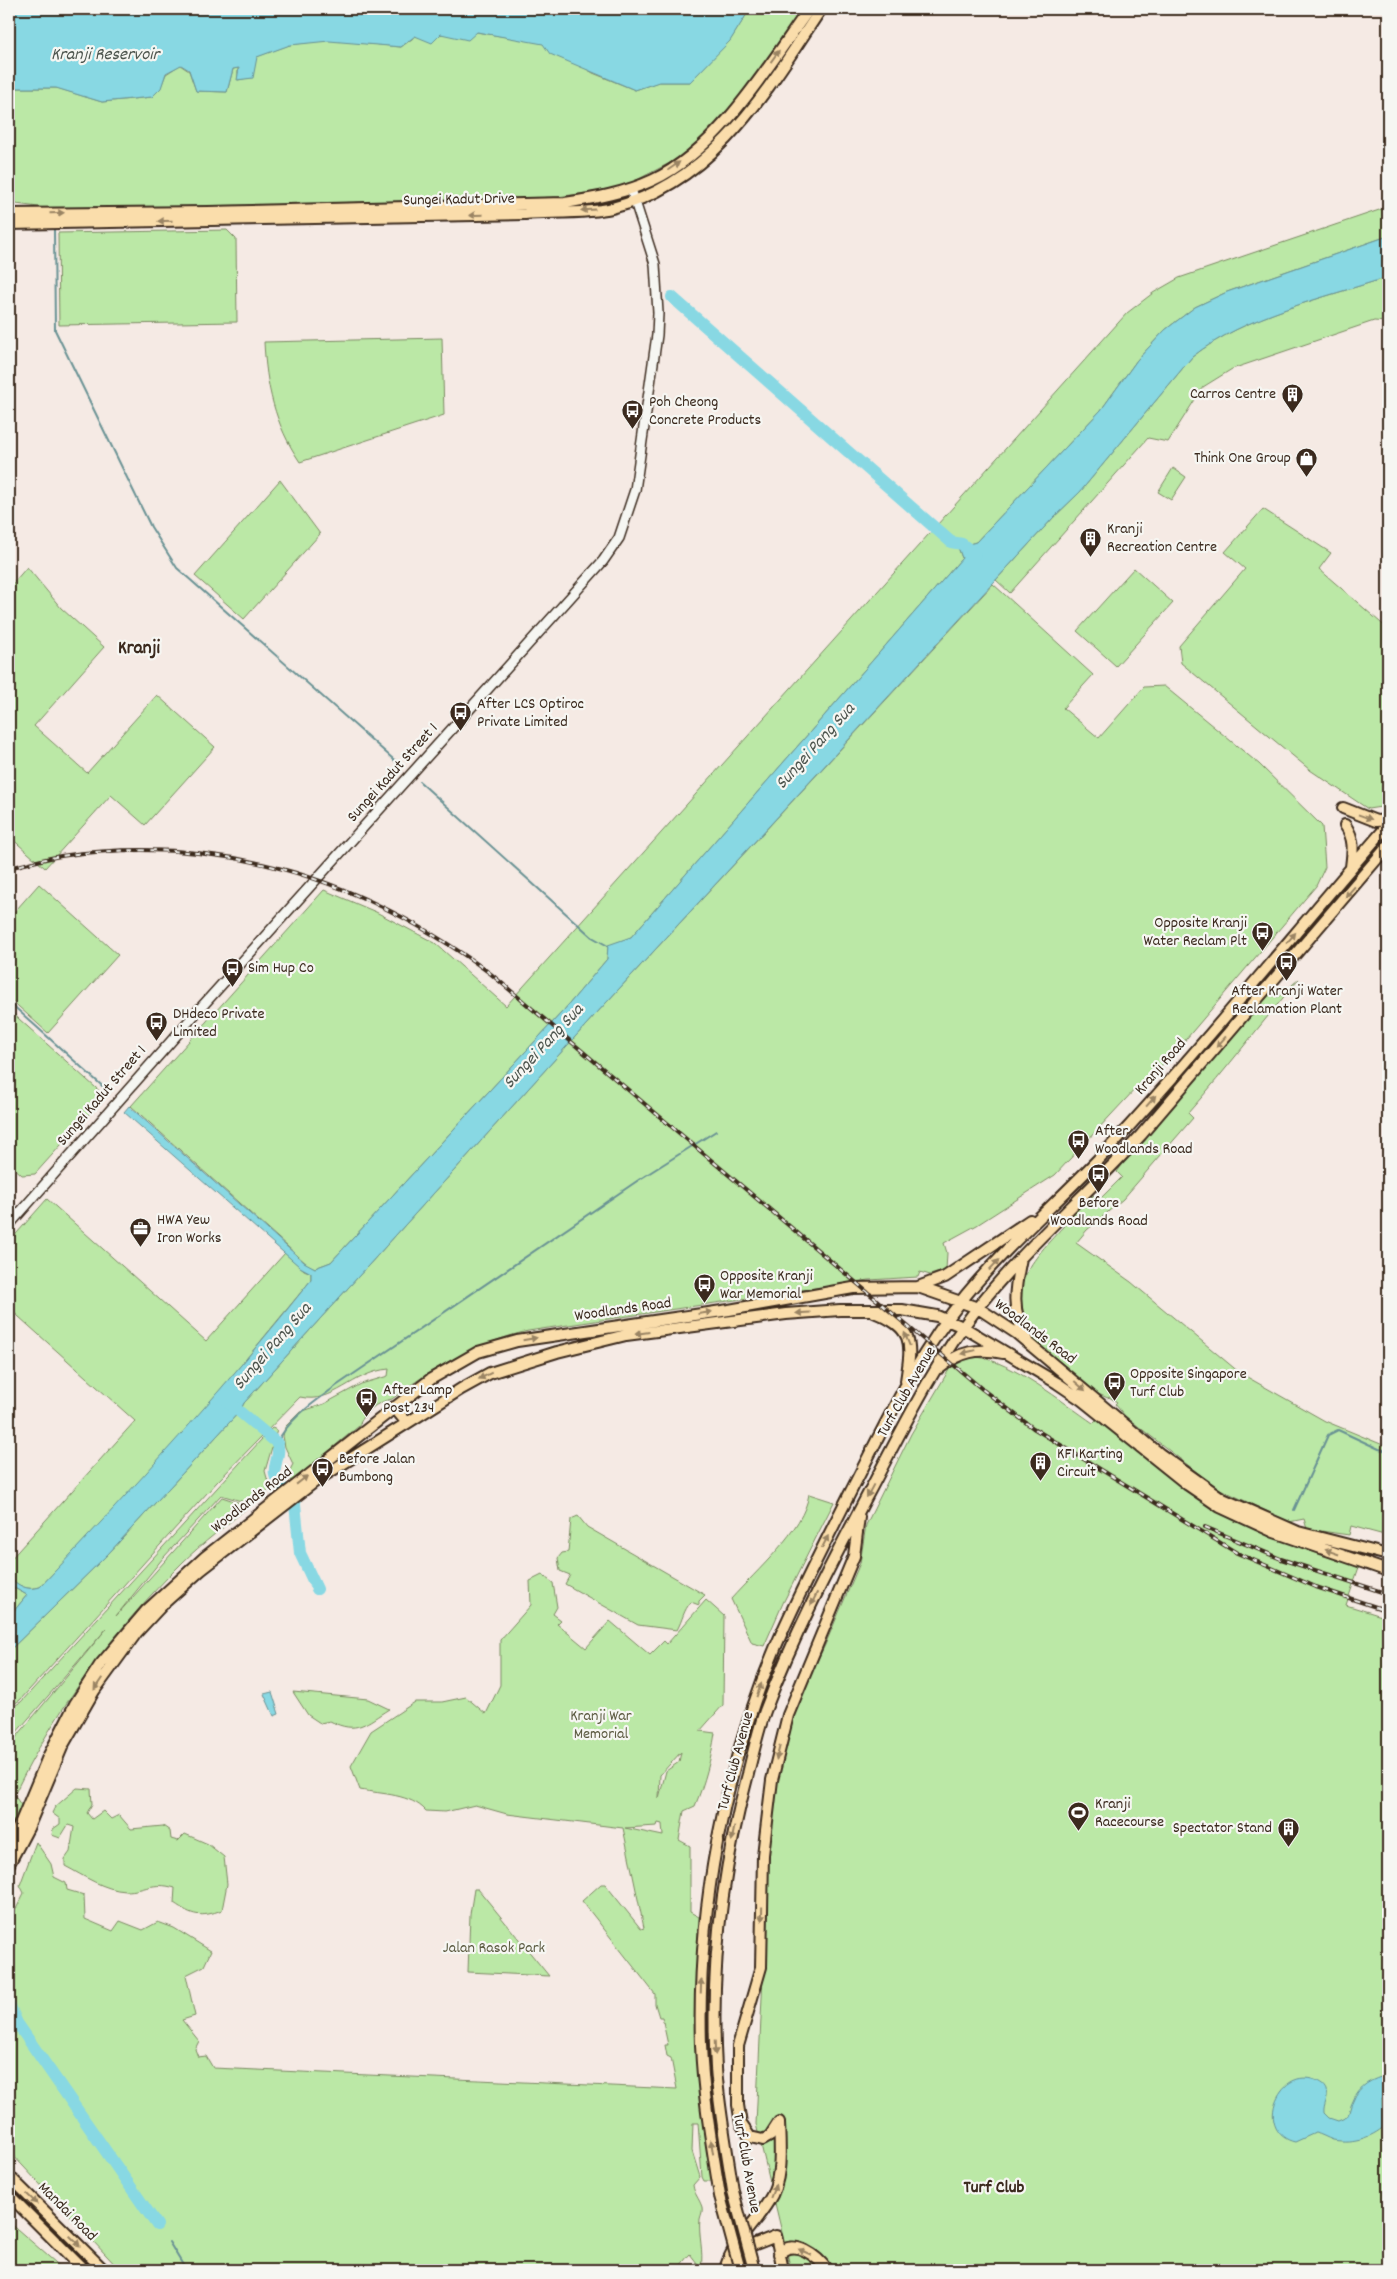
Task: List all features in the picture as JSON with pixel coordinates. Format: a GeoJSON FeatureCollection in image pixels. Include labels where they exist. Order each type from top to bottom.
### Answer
{"type":"FeatureCollection","features":[{"type":"Feature","properties":{"kind":"main road","name":"Sungei Kadut Drive"},"geometry":{"type":"LineString","coordinates":[[9,214],[565,203],[607,197],[655,179],[667,172],[715,133],[747,95],[809,9]]}},
{"type":"Feature","properties":{"kind":"main road","name":"Sungei Kadut Drive"},"geometry":{"type":"LineString","coordinates":[[9,224],[524,214],[610,209],[636,201],[681,177],[722,144],[756,105],[821,9]]}},
{"type":"Feature","properties":{"kind":"main road"},"geometry":{"type":"LineString","coordinates":[[1344,808],[1376,821],[1388,820]]}},
{"type":"Feature","properties":{"kind":"main road"},"geometry":{"type":"LineString","coordinates":[[1345,825],[1352,834],[1353,840],[1351,867]]}},
{"type":"Feature","properties":{"kind":"main road","name":"Kranji Road"},"geometry":{"type":"LineString","coordinates":[[947,1321],[962,1301],[1044,1211],[1130,1126],[1388,825]]}},
{"type":"Feature","properties":{"kind":"main road","name":"Kranji Road"},"geometry":{"type":"LineString","coordinates":[[978,1308],[1021,1257],[1141,1135],[1388,846]]}},
{"type":"Feature","properties":{"kind":"main road"},"geometry":{"type":"LineString","coordinates":[[918,1287],[945,1277],[1044,1211]]}},
{"type":"Feature","properties":{"kind":"main road"},"geometry":{"type":"LineString","coordinates":[[1021,1257],[1015,1293],[1015,1310],[1020,1328],[1030,1343]]}},
{"type":"Feature","properties":{"kind":"main road","name":"Woodlands Road"},"geometry":{"type":"LineString","coordinates":[[9,1845],[20,1824],[48,1757],[75,1704],[100,1666],[127,1632],[174,1583],[431,1378],[478,1352],[517,1341],[729,1310],[853,1288],[918,1287],[978,1308],[1030,1343],[1160,1454],[1223,1499],[1298,1532],[1388,1555]]}},
{"type":"Feature","properties":{"kind":"main road","name":"Turf Club Avenue"},"geometry":{"type":"LineString","coordinates":[[754,2270],[733,2191],[716,2070],[714,2012],[716,1950],[724,1882],[739,1808],[764,1714],[792,1645],[860,1509],[929,1379],[963,1327],[978,1308]]}},
{"type":"Feature","properties":{"kind":"main road","name":"Woodlands Road"},"geometry":{"type":"LineString","coordinates":[[9,1864],[28,1828],[56,1760],[83,1708],[108,1670],[137,1632],[164,1603],[201,1570],[325,1475],[490,1373],[557,1352],[626,1335],[786,1314],[902,1310],[937,1316],[963,1327],[1015,1356],[1082,1400],[1166,1469],[1220,1507],[1274,1532],[1388,1571]]}},
{"type":"Feature","properties":{"kind":"main road"},"geometry":{"type":"LineString","coordinates":[[869,1311],[894,1321],[905,1333],[911,1357],[905,1387]]}},
{"type":"Feature","properties":{"kind":"main road","name":"Turf Club Avenue"},"geometry":{"type":"LineString","coordinates":[[740,2270],[720,2196],[707,2118],[701,2049],[703,1933],[714,1862],[729,1788],[749,1718],[801,1590],[905,1387],[947,1321]]}},
{"type":"Feature","properties":{"kind":"main road"},"geometry":{"type":"LineString","coordinates":[[929,1379],[954,1357],[967,1352],[983,1350],[1015,1356]]}},
{"type":"Feature","properties":{"kind":"main road"},"geometry":{"type":"LineString","coordinates":[[394,1407],[407,1423]]}},
{"type":"Feature","properties":{"kind":"main road"},"geometry":{"type":"LineString","coordinates":[[726,2265],[774,2191],[779,2173],[779,2122],[770,2136],[763,2140],[750,2138],[741,2124],[738,2105],[738,2046],[760,1966],[763,1855],[772,1780],[788,1715],[854,1556],[860,1509]]}},
{"type":"Feature","properties":{"kind":"main road","name":"Mandai Road"},"geometry":{"type":"LineString","coordinates":[[9,2176],[104,2270]]}},
{"type":"Feature","properties":{"kind":"main road","name":"Mandai Road"},"geometry":{"type":"LineString","coordinates":[[9,2195],[84,2270]]}},
{"type":"Feature","properties":{"kind":"main road"},"geometry":{"type":"LineString","coordinates":[[45,2232],[50,2225],[46,2213]]}},
{"type":"Feature","properties":{"kind":"main road"},"geometry":{"type":"LineString","coordinates":[[726,2265],[742,2248],[776,2236],[782,2270]]}},
{"type":"Feature","properties":{"kind":"main road"},"geometry":{"type":"LineString","coordinates":[[779,2254],[790,2248],[800,2249],[812,2254],[828,2270]]}},
{"type":"Feature","properties":{"kind":"street","name":"Sungei Kadut Street 1"},"geometry":{"type":"LineString","coordinates":[[9,1225],[202,1006],[603,560],[619,538],[635,490],[658,313],[655,264],[631,189]]}},
{"type":"Feature","properties":{"kind":"green space"},"geometry":{"type":"Polygon","coordinates":[[[750,9],[804,9],[748,97],[695,150],[621,188],[557,197],[89,214],[9,203],[9,88],[57,88],[102,102],[152,97],[160,89],[166,74],[180,65],[189,71],[196,91],[227,92],[233,69],[238,68],[238,80],[252,77],[256,57],[289,45],[329,40],[401,47],[416,36],[476,32],[543,43],[593,73],[635,90],[658,82],[690,82],[731,39],[750,9]]]}},
{"type":"Feature","properties":{"kind":"green space"},"geometry":{"type":"Polygon","coordinates":[[[1388,207],[1388,236],[1227,292],[1195,307],[1165,330],[1137,360],[1101,410],[976,542],[969,544],[964,541],[958,547],[962,558],[631,937],[608,946],[607,959],[564,1010],[331,1262],[315,1268],[308,1265],[131,1106],[324,890],[376,912],[435,943],[506,1006],[1127,313],[1153,293],[1179,278],[1388,207]]]}},
{"type":"Feature","properties":{"kind":"green space"},"geometry":{"type":"Polygon","coordinates":[[[227,230],[236,239],[237,322],[59,325],[58,233],[227,230]]]}},
{"type":"Feature","properties":{"kind":"green space"},"geometry":{"type":"Polygon","coordinates":[[[1388,277],[1388,322],[1374,321],[1232,369],[1203,387],[1168,442],[1148,438],[1010,593],[996,580],[1053,518],[1080,492],[1192,357],[1213,342],[1260,319],[1312,300],[1388,277]]]}},
{"type":"Feature","properties":{"kind":"green space"},"geometry":{"type":"Polygon","coordinates":[[[442,338],[444,415],[300,462],[284,434],[273,404],[267,374],[264,342],[442,338]]]}},
{"type":"Feature","properties":{"kind":"green space"},"geometry":{"type":"Polygon","coordinates":[[[1173,468],[1186,477],[1171,500],[1158,492],[1173,468]]]}},
{"type":"Feature","properties":{"kind":"green space"},"geometry":{"type":"Polygon","coordinates":[[[280,480],[320,534],[244,619],[195,576],[280,480]]]}},
{"type":"Feature","properties":{"kind":"green space"},"geometry":{"type":"Polygon","coordinates":[[[1263,509],[1331,553],[1319,569],[1388,629],[1388,799],[1381,807],[1368,809],[1310,770],[1181,663],[1179,646],[1245,569],[1225,552],[1263,509]]]}},
{"type":"Feature","properties":{"kind":"green space"},"geometry":{"type":"Polygon","coordinates":[[[27,567],[61,608],[104,647],[34,726],[87,773],[157,695],[215,747],[145,825],[111,795],[45,868],[9,836],[9,588],[27,567]]]}},
{"type":"Feature","properties":{"kind":"green space"},"geometry":{"type":"Polygon","coordinates":[[[1134,568],[1173,603],[1116,666],[1077,631],[1134,568]]]}},
{"type":"Feature","properties":{"kind":"green space"},"geometry":{"type":"Polygon","coordinates":[[[993,584],[1093,675],[1063,708],[1099,738],[1144,687],[1164,686],[1259,764],[1322,826],[1325,867],[1316,886],[1170,1058],[1138,1086],[1055,1175],[977,1225],[944,1243],[947,1253],[946,1270],[930,1275],[920,1272],[918,1277],[869,1280],[528,1331],[509,1336],[473,1349],[423,1377],[392,1399],[371,1408],[359,1426],[291,1482],[288,1474],[293,1464],[285,1447],[283,1436],[285,1427],[300,1412],[324,1404],[361,1384],[388,1376],[389,1369],[376,1371],[323,1396],[312,1398],[300,1397],[217,1482],[20,1700],[9,1707],[9,1651],[108,1554],[240,1411],[244,1403],[594,1016],[993,584]]]}},
{"type":"Feature","properties":{"kind":"green space"},"geometry":{"type":"Polygon","coordinates":[[[39,884],[118,955],[48,1033],[9,998],[9,918],[39,884]]]}},
{"type":"Feature","properties":{"kind":"green space"},"geometry":{"type":"Polygon","coordinates":[[[1299,979],[1188,1113],[1193,1118],[1123,1199],[1087,1230],[1076,1243],[1131,1282],[1240,1373],[1325,1421],[1388,1447],[1388,1536],[1351,1526],[1349,1535],[1307,1529],[1304,1519],[1289,1522],[1216,1487],[1125,1416],[1115,1404],[1117,1402],[1109,1397],[1098,1394],[1035,1341],[1025,1324],[1020,1309],[1020,1294],[1023,1280],[1039,1254],[1084,1203],[1094,1195],[1098,1201],[1122,1177],[1117,1172],[1124,1162],[1270,994],[1278,997],[1299,979]]]}},
{"type":"Feature","properties":{"kind":"green space"},"geometry":{"type":"Polygon","coordinates":[[[9,1010],[105,1096],[35,1174],[22,1175],[9,1163],[9,1010]]]}},
{"type":"Feature","properties":{"kind":"green space"},"geometry":{"type":"Polygon","coordinates":[[[47,1199],[206,1341],[285,1253],[304,1270],[311,1273],[311,1280],[214,1398],[133,1490],[40,1587],[27,1588],[9,1577],[9,1561],[135,1421],[9,1308],[9,1242],[47,1199]]]}},
{"type":"Feature","properties":{"kind":"green space","name":"Kranji Racecourse"},"geometry":{"type":"Polygon","coordinates":[[[977,1357],[991,1360],[1021,1374],[1093,1423],[1097,1419],[1160,1468],[1294,1544],[1359,1567],[1346,1605],[1388,1618],[1388,2270],[791,2270],[756,2124],[771,1807],[790,1716],[825,1645],[860,1563],[866,1525],[911,1434],[950,1368],[965,1358],[977,1357]]]}},
{"type":"Feature","properties":{"kind":"green space"},"geometry":{"type":"Polygon","coordinates":[[[272,1428],[277,1430],[265,1471],[270,1489],[251,1504],[221,1495],[163,1558],[116,1616],[222,1497],[249,1506],[206,1541],[157,1589],[133,1615],[88,1672],[48,1732],[14,1795],[21,1805],[9,1831],[9,1746],[107,1628],[9,1741],[8,1718],[12,1709],[21,1702],[272,1428]]]}},
{"type":"Feature","properties":{"kind":"green space"},"geometry":{"type":"Polygon","coordinates":[[[809,1494],[834,1502],[783,1603],[764,1646],[752,1643],[731,1599],[789,1536],[805,1508],[809,1494]]]}},
{"type":"Feature","properties":{"kind":"green space"},"geometry":{"type":"Polygon","coordinates":[[[578,1516],[587,1527],[705,1595],[699,1601],[699,1605],[691,1602],[677,1630],[638,1625],[565,1584],[570,1575],[560,1571],[558,1558],[562,1553],[568,1552],[571,1519],[578,1516]]]}},
{"type":"Feature","properties":{"kind":"green space","name":"Kranji War Memorial"},"geometry":{"type":"Polygon","coordinates":[[[542,1575],[553,1583],[557,1607],[553,1614],[561,1620],[557,1624],[586,1648],[610,1621],[650,1655],[664,1641],[667,1644],[706,1600],[724,1616],[723,1705],[700,1731],[715,1733],[710,1761],[695,1806],[684,1811],[679,1840],[690,1846],[690,1912],[699,1917],[695,1992],[695,2049],[712,2181],[704,2181],[702,2177],[698,2123],[693,2123],[692,2151],[700,2177],[693,2185],[702,2209],[700,2219],[701,2268],[690,2254],[677,2270],[120,2270],[9,2151],[9,1915],[16,1909],[24,1893],[20,1885],[36,1842],[51,1864],[54,1877],[66,1883],[67,1890],[84,1895],[85,1919],[113,1931],[120,1921],[143,1930],[158,1922],[174,1928],[211,1951],[204,1966],[186,1975],[195,2016],[182,2020],[199,2041],[195,2049],[198,2057],[206,2056],[213,2068],[677,2089],[671,2058],[667,2056],[665,2045],[668,2045],[662,2017],[659,2017],[655,2004],[655,1994],[582,1901],[601,1884],[605,1884],[641,1929],[644,1928],[623,1828],[507,1814],[475,1805],[445,1812],[426,1811],[420,1805],[404,1798],[360,1790],[351,1766],[371,1731],[415,1702],[442,1702],[466,1697],[486,1714],[500,1685],[500,1640],[531,1605],[530,1581],[542,1575]],[[681,1752],[660,1775],[659,1798],[666,1771],[679,1762],[681,1752]],[[658,1823],[657,1826],[625,1828],[663,1836],[662,1824],[658,1823]]]}},
{"type":"Feature","properties":{"kind":"green space"},"geometry":{"type":"Polygon","coordinates":[[[9,1585],[27,1595],[9,1617],[9,1585]]]}},
{"type":"Feature","properties":{"kind":"green space"},"geometry":{"type":"Polygon","coordinates":[[[293,1692],[368,1699],[389,1709],[361,1726],[347,1727],[330,1721],[320,1723],[308,1715],[293,1692]]]}},
{"type":"Feature","properties":{"kind":"green space"},"geometry":{"type":"Polygon","coordinates":[[[77,1788],[91,1789],[92,1804],[87,1813],[92,1819],[103,1811],[111,1819],[119,1815],[131,1829],[163,1826],[170,1831],[171,1839],[178,1841],[185,1834],[208,1844],[224,1857],[227,1884],[222,1910],[202,1915],[192,1913],[174,1903],[175,1888],[154,1886],[133,1891],[118,1890],[94,1882],[65,1866],[65,1859],[70,1852],[74,1827],[68,1825],[60,1838],[52,1835],[53,1829],[60,1824],[60,1819],[52,1813],[55,1807],[77,1788]]]}},
{"type":"Feature","properties":{"kind":"green space","name":"Jalan Rasok Park"},"geometry":{"type":"Polygon","coordinates":[[[474,1889],[478,1889],[549,1976],[468,1972],[470,1914],[474,1889]]]}},
{"type":"Feature","properties":{"kind":"green space"},"geometry":{"type":"Polygon","coordinates":[[[9,2222],[64,2270],[9,2270],[9,2222]]]}},
{"type":"Feature","properties":{"kind":"water","name":"Kranji Reservoir"},"geometry":{"type":"Polygon","coordinates":[[[9,9],[750,9],[730,41],[690,82],[659,82],[635,90],[550,54],[543,44],[477,32],[468,40],[441,34],[432,43],[415,36],[401,47],[329,41],[290,45],[257,57],[253,78],[237,80],[239,68],[233,69],[227,92],[196,91],[189,70],[181,65],[166,73],[161,88],[152,97],[102,102],[56,88],[9,88],[9,9]]]}},
{"type":"Feature","properties":{"kind":"water","name":"Sungei Pang Sua"},"geometry":{"type":"Polygon","coordinates":[[[1388,236],[1388,277],[1312,300],[1260,319],[1213,342],[1192,357],[1080,492],[1053,518],[594,1016],[244,1403],[240,1411],[108,1554],[9,1651],[9,1617],[27,1595],[9,1585],[9,1577],[23,1587],[40,1587],[179,1436],[311,1280],[311,1273],[300,1267],[124,1112],[129,1106],[304,1262],[315,1268],[331,1262],[564,1010],[607,959],[608,945],[631,937],[962,558],[958,547],[964,541],[969,544],[976,542],[1101,410],[1137,360],[1165,330],[1195,307],[1227,292],[1388,236]]]}},
{"type":"Feature","properties":{"kind":"water"},"geometry":{"type":"Polygon","coordinates":[[[272,1692],[279,1714],[274,1716],[264,1694],[272,1692]]]}},
{"type":"Feature","properties":{"kind":"water"},"geometry":{"type":"Polygon","coordinates":[[[1388,2075],[1388,2096],[1381,2099],[1381,2107],[1388,2111],[1388,2123],[1370,2136],[1356,2140],[1341,2141],[1315,2133],[1295,2142],[1283,2136],[1275,2127],[1273,2115],[1275,2102],[1281,2091],[1290,2083],[1302,2078],[1315,2080],[1322,2084],[1327,2090],[1324,2113],[1329,2118],[1338,2121],[1347,2117],[1356,2095],[1362,2087],[1377,2078],[1388,2075]]]}},
{"type":"Feature","properties":{"kind":"waterway"},"geometry":{"type":"LineString","coordinates":[[54,230],[55,330],[151,527],[177,568],[401,766]]}},
{"type":"Feature","properties":{"kind":"waterway"},"geometry":{"type":"LineString","coordinates":[[672,297],[951,542],[962,544],[975,554]]}},
{"type":"Feature","properties":{"kind":"waterway"},"geometry":{"type":"LineString","coordinates":[[420,782],[592,937],[608,946]]}},
{"type":"Feature","properties":{"kind":"waterway"},"geometry":{"type":"LineString","coordinates":[[9,1002],[109,1092]]}},
{"type":"Feature","properties":{"kind":"waterway"},"geometry":{"type":"LineString","coordinates":[[277,1443],[295,1418],[336,1386],[640,1179],[716,1131]]}},
{"type":"Feature","properties":{"kind":"waterway"},"geometry":{"type":"LineString","coordinates":[[228,1402],[277,1443],[278,1454],[275,1474],[281,1486]]}},
{"type":"Feature","properties":{"kind":"waterway"},"geometry":{"type":"LineString","coordinates":[[1294,1510],[1328,1435],[1338,1430],[1379,1449],[1388,1451]]}},
{"type":"Feature","properties":{"kind":"waterway"},"geometry":{"type":"LineString","coordinates":[[295,1504],[300,1553],[317,1589]]}},
{"type":"Feature","properties":{"kind":"waterway"},"geometry":{"type":"LineString","coordinates":[[9,2004],[17,2023],[157,2225]]}},
{"type":"Feature","properties":{"kind":"waterway"},"geometry":{"type":"LineString","coordinates":[[169,2242],[186,2270]]}},
{"type":"Feature","properties":{"kind":"railway"},"geometry":{"type":"LineString","coordinates":[[9,868],[61,856],[120,851],[177,851],[233,858],[288,871],[341,889],[393,912],[443,941],[491,974],[982,1389],[1033,1428],[1237,1553],[1316,1587],[1388,1611]]}},
{"type":"Feature","properties":{"kind":"railway"},"geometry":{"type":"LineString","coordinates":[[1205,1527],[1281,1559],[1388,1594]]}},
{"type":"Feature","properties":{"kind":"place","name":"Carros Centre"},"geometry":{"type":"Point","coordinates":[1292,413]}},
{"type":"Feature","properties":{"kind":"place","name":"Poh Cheong Concrete Products"},"geometry":{"type":"Point","coordinates":[633,430]}},
{"type":"Feature","properties":{"kind":"place","name":"Think One Group"},"geometry":{"type":"Point","coordinates":[1307,477]}},
{"type":"Feature","properties":{"kind":"place","name":"Kranji Recreation Centre"},"geometry":{"type":"Point","coordinates":[1091,557]}},
{"type":"Feature","properties":{"kind":"place","name":"After LCS Optiroc Private Limited"},"geometry":{"type":"Point","coordinates":[461,732]}},
{"type":"Feature","properties":{"kind":"place","name":"Opposite Kranji Water Reclam Plt"},"geometry":{"type":"Point","coordinates":[1263,951]}},
{"type":"Feature","properties":{"kind":"place","name":"After Kranji Water Reclamation Plant"},"geometry":{"type":"Point","coordinates":[1287,981]}},
{"type":"Feature","properties":{"kind":"place","name":"Sim Hup Co"},"geometry":{"type":"Point","coordinates":[232,987]}},
{"type":"Feature","properties":{"kind":"place","name":"DHdeco Private Limited"},"geometry":{"type":"Point","coordinates":[157,1042]}},
{"type":"Feature","properties":{"kind":"place","name":"After Woodlands Road"},"geometry":{"type":"Point","coordinates":[1079,1159]}},
{"type":"Feature","properties":{"kind":"place","name":"Before Woodlands Road"},"geometry":{"type":"Point","coordinates":[1099,1193]}},
{"type":"Feature","properties":{"kind":"place","name":"HWA Yew Iron Works"},"geometry":{"type":"Point","coordinates":[141,1248]}},
{"type":"Feature","properties":{"kind":"place","name":"Opposite Kranji War Memorial"},"geometry":{"type":"Point","coordinates":[704,1304]}},
{"type":"Feature","properties":{"kind":"place","name":"Opposite Singapore Turf Club"},"geometry":{"type":"Point","coordinates":[1114,1402]}},
{"type":"Feature","properties":{"kind":"place","name":"After Lamp Post 234"},"geometry":{"type":"Point","coordinates":[367,1418]}},
{"type":"Feature","properties":{"kind":"place","name":"KF1 Karting Circuit"},"geometry":{"type":"Point","coordinates":[1041,1482]}},
{"type":"Feature","properties":{"kind":"place","name":"Before Jalan Bumbong"},"geometry":{"type":"Point","coordinates":[323,1487]}},
{"type":"Feature","properties":{"kind":"place","name":"Kranji Racecourse"},"geometry":{"type":"Point","coordinates":[1079,1832]}},
{"type":"Feature","properties":{"kind":"place","name":"Spectator Stand"},"geometry":{"type":"Point","coordinates":[1288,1847]}},
{"type":"Feature","properties":{"kind":"district","name":"Kranji"},"geometry":{"type":"Point","coordinates":[139,649]}},
{"type":"Feature","properties":{"kind":"district","name":"Turf Club"},"geometry":{"type":"Point","coordinates":[994,2188]}}]}
